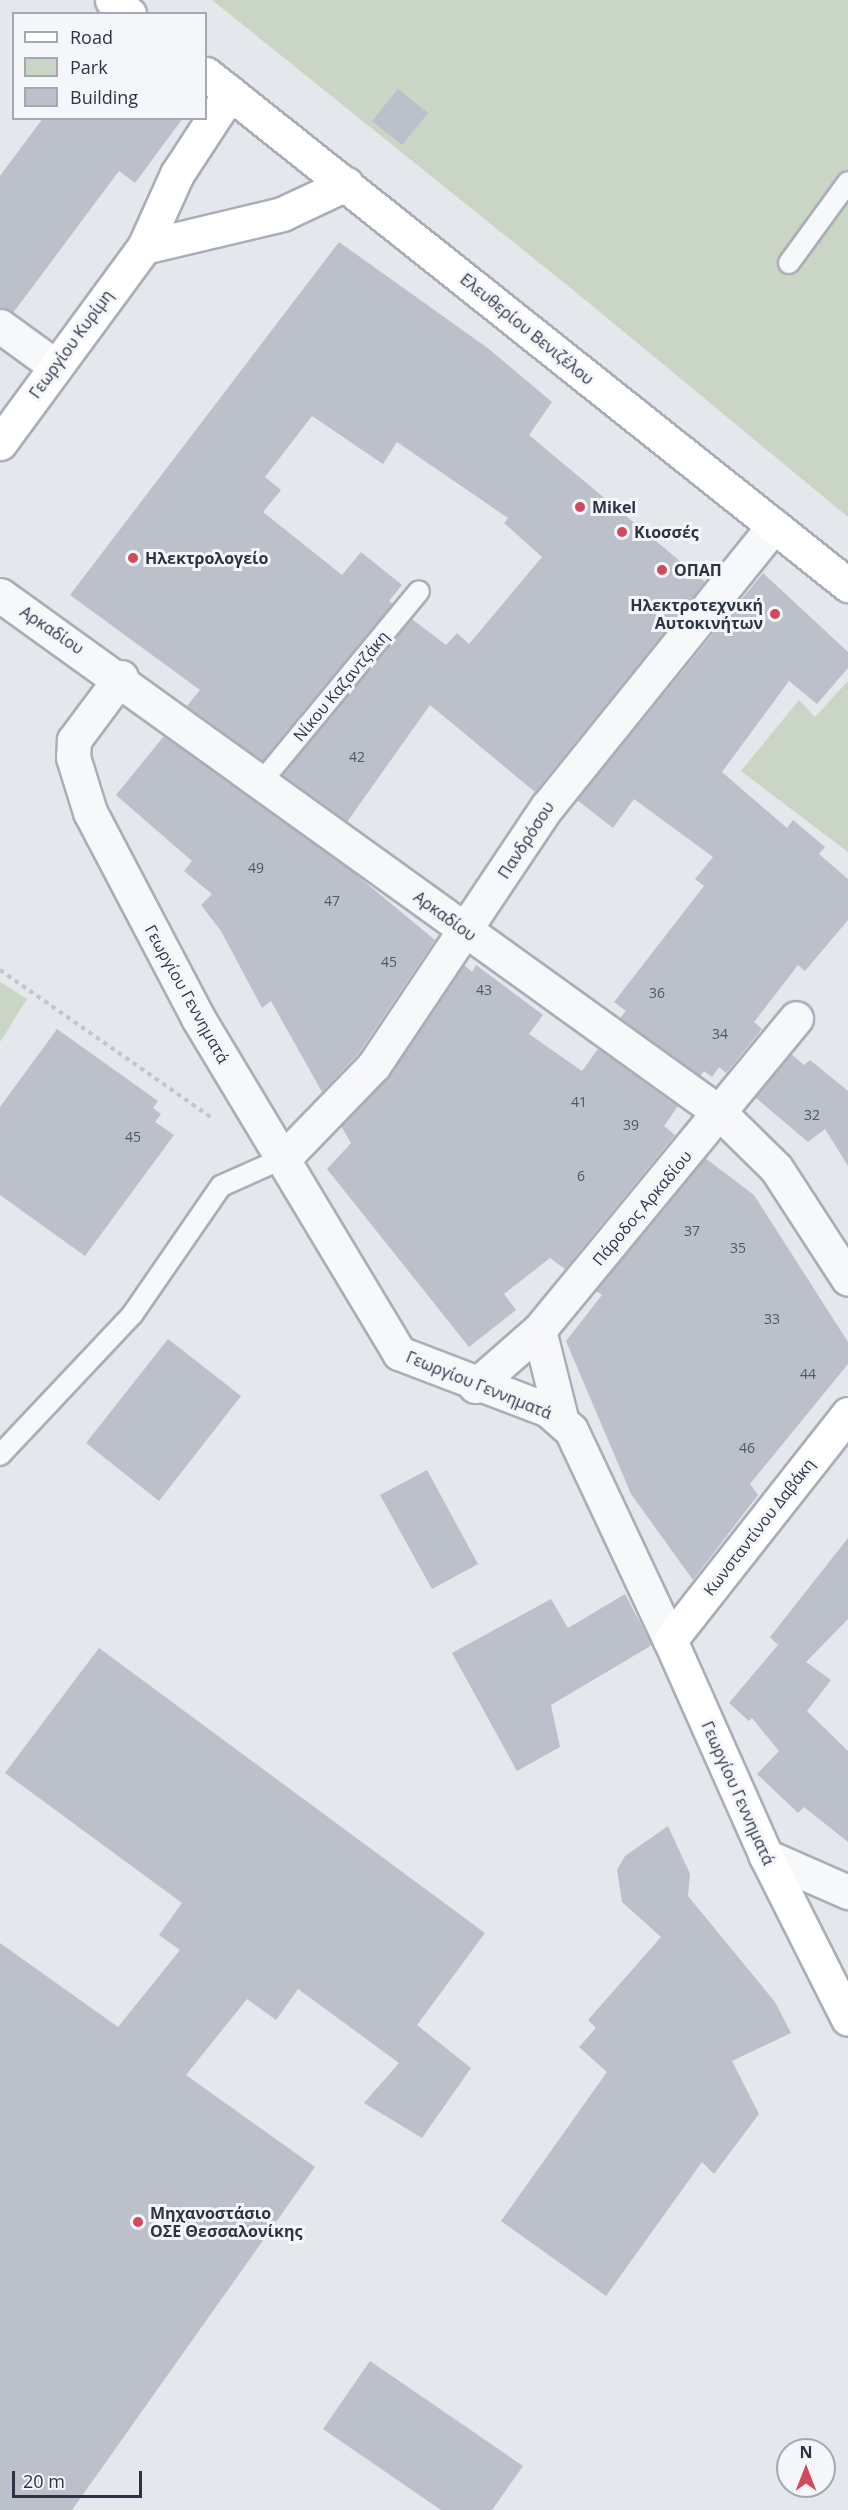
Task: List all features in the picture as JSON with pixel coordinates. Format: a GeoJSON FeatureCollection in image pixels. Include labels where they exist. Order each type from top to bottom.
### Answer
{"type":"FeatureCollection","features":[{"type":"Feature","properties":{"kind":"street"},"geometry":{"type":"LineString","coordinates":[[112,0],[127,12]]}},
{"type":"Feature","properties":{"kind":"street","name":"Ελευθερίου Βενιζέλου"},"geometry":{"type":"LineString","coordinates":[[218,84],[848,585]]}},
{"type":"Feature","properties":{"kind":"street","name":"Γεωργίου Κυρίμη"},"geometry":{"type":"LineString","coordinates":[[207,108],[218,84]]}},
{"type":"Feature","properties":{"kind":"street","name":"Γεωργίου Κυρίμη"},"geometry":{"type":"LineString","coordinates":[[0,442],[144,247],[202,120]]}},
{"type":"Feature","properties":{"kind":"street"},"geometry":{"type":"LineString","coordinates":[[144,247],[282,214],[345,184]]}},
{"type":"Feature","properties":{"kind":"street"},"geometry":{"type":"LineString","coordinates":[[0,326],[55,366]]}},
{"type":"Feature","properties":{"kind":"street","name":"Πανδρόσου"},"geometry":{"type":"LineString","coordinates":[[284,1158],[374,1065],[467,933],[566,782],[774,526]]}},
{"type":"Feature","properties":{"kind":"street","name":"Αρκαδίου"},"geometry":{"type":"LineString","coordinates":[[0,595],[121,677],[467,933],[720,1113],[776,1168],[848,1279]]}},
{"type":"Feature","properties":{"kind":"street","name":"Γεωργίου Γεννηματά"},"geometry":{"type":"LineString","coordinates":[[121,677],[74,740],[84,797],[198,1018],[284,1158],[389,1341],[410,1360],[561,1418],[670,1640],[766,1857],[848,2019]]}},
{"type":"Feature","properties":{"kind":"street","name":"Πάροδος Αρκαδίου"},"geometry":{"type":"LineString","coordinates":[[475,1386],[539,1330],[796,1018]]}},
{"type":"Feature","properties":{"kind":"street"},"geometry":{"type":"LineString","coordinates":[[539,1330],[561,1418]]}},
{"type":"Feature","properties":{"kind":"street","name":"Κωνσταντίνου Δαβάκη"},"geometry":{"type":"LineString","coordinates":[[670,1640],[848,1414]]}},
{"type":"Feature","properties":{"kind":"street"},"geometry":{"type":"LineString","coordinates":[[766,1857],[848,1892]]}},
{"type":"Feature","properties":{"kind":"lane"},"geometry":{"type":"LineString","coordinates":[[789,263],[848,182]]}},
{"type":"Feature","properties":{"kind":"lane","name":"Νίκου Καζαντζάκη"},"geometry":{"type":"LineString","coordinates":[[262,781],[419,591]]}},
{"type":"Feature","properties":{"kind":"lane"},"geometry":{"type":"LineString","coordinates":[[0,1455],[132,1315],[221,1186],[284,1158]]}},
{"type":"Feature","properties":{"kind":"path"},"geometry":{"type":"LineString","coordinates":[[0,970],[159,1082]]}},
{"type":"Feature","properties":{"kind":"green space"},"geometry":{"type":"Polygon","coordinates":[[[212,0],[848,0],[848,517],[578,294],[212,0]]]}},
{"type":"Feature","properties":{"kind":"green space"},"geometry":{"type":"Polygon","coordinates":[[[848,681],[848,852],[741,771],[799,700],[815,717],[848,681]]]}},
{"type":"Feature","properties":{"kind":"green space"},"geometry":{"type":"Polygon","coordinates":[[[0,982],[27,999],[0,1042],[0,982]]]}},
{"type":"Feature","properties":{"kind":"building"},"geometry":{"type":"Polygon","coordinates":[[[398,89],[428,113],[402,145],[372,121],[398,89]]]}},
{"type":"Feature","properties":{"kind":"building"},"geometry":{"type":"Polygon","coordinates":[[[42,120],[182,120],[135,183],[119,171],[13,313],[0,308],[0,176],[42,120]]]}},
{"type":"Feature","properties":{"kind":"building"},"geometry":{"type":"Polygon","coordinates":[[[339,242],[489,349],[552,402],[529,435],[705,582],[535,792],[430,705],[347,822],[282,775],[412,619],[446,645],[457,633],[469,644],[542,557],[504,523],[508,518],[397,442],[383,464],[312,416],[265,477],[281,490],[263,512],[342,575],[361,552],[402,585],[389,601],[393,604],[263,761],[187,706],[200,690],[70,595],[339,242]]]}},
{"type":"Feature","properties":{"kind":"building"},"geometry":{"type":"Polygon","coordinates":[[[763,573],[848,652],[848,668],[817,704],[789,681],[722,772],[787,828],[793,820],[825,847],[819,854],[848,879],[848,920],[805,971],[798,965],[754,1022],[762,1029],[726,1073],[719,1067],[712,1077],[704,1071],[700,1076],[620,1018],[626,1011],[614,1002],[704,886],[695,879],[713,857],[634,799],[613,828],[577,800],[763,573]]]}},
{"type":"Feature","properties":{"kind":"building"},"geometry":{"type":"Polygon","coordinates":[[[164,736],[354,873],[435,940],[359,1053],[322,1092],[271,1001],[262,1008],[221,931],[201,905],[212,894],[184,871],[192,861],[116,795],[164,736]]]}},
{"type":"Feature","properties":{"kind":"building"},"geometry":{"type":"Polygon","coordinates":[[[464,965],[472,972],[476,965],[543,1015],[529,1034],[582,1071],[598,1049],[678,1106],[664,1126],[675,1135],[565,1269],[550,1258],[504,1294],[516,1310],[469,1347],[327,1169],[351,1143],[341,1126],[389,1076],[464,965]]]}},
{"type":"Feature","properties":{"kind":"building"},"geometry":{"type":"Polygon","coordinates":[[[57,1029],[158,1101],[153,1108],[161,1114],[155,1122],[174,1135],[85,1256],[0,1195],[0,1107],[57,1029]]]}},
{"type":"Feature","properties":{"kind":"building"},"geometry":{"type":"Polygon","coordinates":[[[791,1054],[804,1065],[810,1060],[848,1091],[848,1166],[825,1129],[808,1142],[755,1097],[791,1054]]]}},
{"type":"Feature","properties":{"kind":"building"},"geometry":{"type":"Polygon","coordinates":[[[705,1158],[754,1195],[848,1342],[848,1364],[750,1484],[758,1495],[693,1580],[631,1494],[566,1341],[602,1295],[596,1291],[705,1158]]]}},
{"type":"Feature","properties":{"kind":"building"},"geometry":{"type":"Polygon","coordinates":[[[168,1339],[241,1396],[159,1501],[86,1443],[168,1339]]]}},
{"type":"Feature","properties":{"kind":"building"},"geometry":{"type":"Polygon","coordinates":[[[427,1470],[478,1564],[432,1589],[380,1495],[427,1470]]]}},
{"type":"Feature","properties":{"kind":"building"},"geometry":{"type":"Polygon","coordinates":[[[848,1538],[848,1619],[806,1662],[831,1680],[807,1711],[848,1751],[848,1842],[804,1807],[798,1813],[757,1774],[779,1751],[752,1718],[749,1721],[729,1703],[778,1645],[770,1637],[848,1538]]]}},
{"type":"Feature","properties":{"kind":"building"},"geometry":{"type":"Polygon","coordinates":[[[625,1594],[652,1645],[551,1705],[560,1747],[517,1771],[452,1653],[551,1599],[568,1628],[625,1594]]]}},
{"type":"Feature","properties":{"kind":"building"},"geometry":{"type":"Polygon","coordinates":[[[99,1648],[485,1933],[417,2025],[471,2068],[422,2138],[364,2103],[399,2063],[298,1989],[276,2020],[247,1999],[186,2075],[315,2167],[72,2510],[0,2510],[0,1943],[118,2027],[180,1950],[159,1935],[182,1903],[5,1773],[99,1648]]]}},
{"type":"Feature","properties":{"kind":"building"},"geometry":{"type":"Polygon","coordinates":[[[668,1826],[690,1874],[688,1896],[775,2002],[791,2033],[732,2061],[759,2114],[714,2174],[702,2162],[606,2296],[501,2221],[607,2072],[579,2047],[596,2028],[588,2020],[661,1937],[622,1902],[617,1870],[625,1856],[668,1826]]]}},
{"type":"Feature","properties":{"kind":"building"},"geometry":{"type":"Polygon","coordinates":[[[370,2361],[523,2466],[492,2510],[441,2510],[323,2429],[370,2361]]]}},
{"type":"Feature","properties":{"kind":"place","name":"Mikel"},"geometry":{"type":"Point","coordinates":[580,507]}},
{"type":"Feature","properties":{"kind":"place","name":"Κιοσσές"},"geometry":{"type":"Point","coordinates":[622,532]}},
{"type":"Feature","properties":{"kind":"place","name":"Ηλεκτρολογείο"},"geometry":{"type":"Point","coordinates":[133,558]}},
{"type":"Feature","properties":{"kind":"place","name":"ΟΠΑΠ"},"geometry":{"type":"Point","coordinates":[662,570]}},
{"type":"Feature","properties":{"kind":"place","name":"Ηλεκτροτεχνική Αυτοκινήτων"},"geometry":{"type":"Point","coordinates":[775,614]}},
{"type":"Feature","properties":{"kind":"place","name":"Μηχανοστάσιο ΟΣΕ Θεσσαλονίκης"},"geometry":{"type":"Point","coordinates":[138,2222]}}]}
